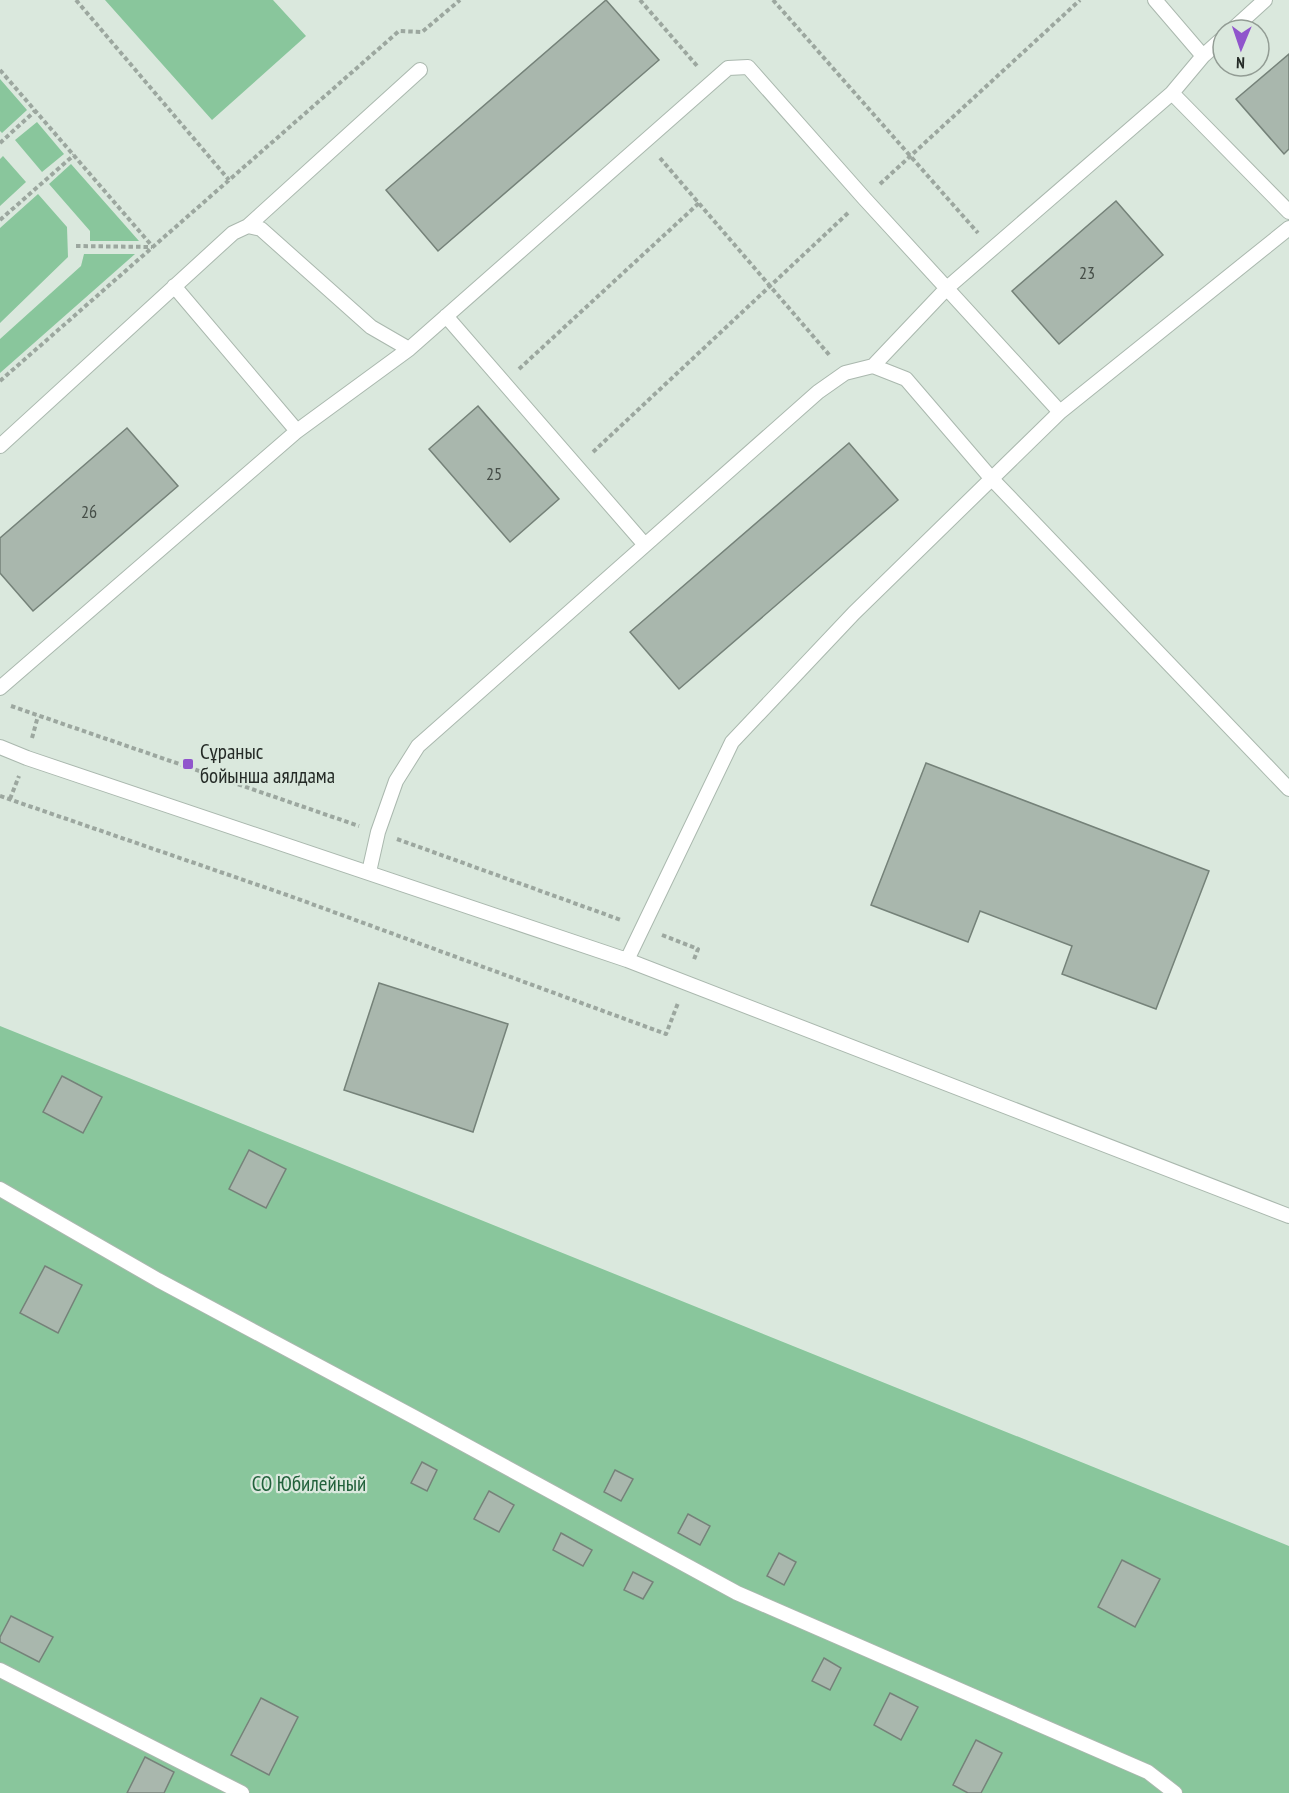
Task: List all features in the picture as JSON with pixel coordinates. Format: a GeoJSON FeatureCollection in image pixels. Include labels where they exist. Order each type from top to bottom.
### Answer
{"type":"FeatureCollection","features":[{"type":"Feature","properties":{"kind":"lane"},"geometry":{"type":"LineString","coordinates":[[1155,0],[1203,56]]}},
{"type":"Feature","properties":{"kind":"lane"},"geometry":{"type":"LineString","coordinates":[[1245,18],[1265,0]]}},
{"type":"Feature","properties":{"kind":"lane"},"geometry":{"type":"LineString","coordinates":[[369,872],[378,832],[396,781],[418,747],[818,392],[845,374],[873,366],[947,288],[1172,93],[1211,49]]}},
{"type":"Feature","properties":{"kind":"lane"},"geometry":{"type":"LineString","coordinates":[[0,688],[297,431],[409,349],[728,68],[748,68],[1060,412]]}},
{"type":"Feature","properties":{"kind":"lane"},"geometry":{"type":"LineString","coordinates":[[0,446],[233,233],[248,226],[420,70]]}},
{"type":"Feature","properties":{"kind":"lane"},"geometry":{"type":"LineString","coordinates":[[1172,93],[1289,212]]}},
{"type":"Feature","properties":{"kind":"lane"},"geometry":{"type":"LineString","coordinates":[[248,226],[261,229],[371,327],[409,349]]}},
{"type":"Feature","properties":{"kind":"lane"},"geometry":{"type":"LineString","coordinates":[[627,960],[732,742],[854,613],[1060,412],[1289,228]]}},
{"type":"Feature","properties":{"kind":"lane"},"geometry":{"type":"LineString","coordinates":[[174,286],[297,431]]}},
{"type":"Feature","properties":{"kind":"lane"},"geometry":{"type":"LineString","coordinates":[[446,316],[645,545]]}},
{"type":"Feature","properties":{"kind":"lane"},"geometry":{"type":"LineString","coordinates":[[873,366],[906,379],[991,478],[1289,789]]}},
{"type":"Feature","properties":{"kind":"lane"},"geometry":{"type":"LineString","coordinates":[[0,747],[627,960],[1289,1216]]}},
{"type":"Feature","properties":{"kind":"lane"},"geometry":{"type":"LineString","coordinates":[[0,1189],[158,1280],[737,1593],[1148,1772],[1174,1793]]}},
{"type":"Feature","properties":{"kind":"lane"},"geometry":{"type":"LineString","coordinates":[[0,1670],[242,1793]]}},
{"type":"Feature","properties":{"kind":"path"},"geometry":{"type":"LineString","coordinates":[[76,0],[229,180]]}},
{"type":"Feature","properties":{"kind":"path"},"geometry":{"type":"LineString","coordinates":[[0,381],[399,31],[422,32],[460,0]]}},
{"type":"Feature","properties":{"kind":"path"},"geometry":{"type":"LineString","coordinates":[[640,0],[711,82]]}},
{"type":"Feature","properties":{"kind":"path"},"geometry":{"type":"LineString","coordinates":[[773,0],[992,249]]}},
{"type":"Feature","properties":{"kind":"path"},"geometry":{"type":"LineString","coordinates":[[577,466],[910,155],[1080,0]]}},
{"type":"Feature","properties":{"kind":"path"},"geometry":{"type":"LineString","coordinates":[[0,70],[153,247]]}},
{"type":"Feature","properties":{"kind":"path"},"geometry":{"type":"LineString","coordinates":[[0,143],[35,111]]}},
{"type":"Feature","properties":{"kind":"path"},"geometry":{"type":"LineString","coordinates":[[645,141],[845,374]]}},
{"type":"Feature","properties":{"kind":"path"},"geometry":{"type":"LineString","coordinates":[[0,219],[74,155]]}},
{"type":"Feature","properties":{"kind":"path"},"geometry":{"type":"LineString","coordinates":[[504,383],[699,203]]}},
{"type":"Feature","properties":{"kind":"path"},"geometry":{"type":"LineString","coordinates":[[76,246],[153,247]]}},
{"type":"Feature","properties":{"kind":"path"},"geometry":{"type":"LineString","coordinates":[[0,796],[290,896],[666,1034],[685,983]]}},
{"type":"Feature","properties":{"kind":"green space"},"geometry":{"type":"Polygon","coordinates":[[[105,0],[273,0],[306,36],[212,120],[105,0]]]}},
{"type":"Feature","properties":{"kind":"green space"},"geometry":{"type":"Polygon","coordinates":[[[0,79],[27,110],[2,133],[0,131],[0,79]]]}},
{"type":"Feature","properties":{"kind":"green space"},"geometry":{"type":"Polygon","coordinates":[[[37,122],[64,154],[42,172],[15,140],[37,122]]]}},
{"type":"Feature","properties":{"kind":"green space"},"geometry":{"type":"Polygon","coordinates":[[[3,156],[26,182],[0,206],[0,159],[3,156]]]}},
{"type":"Feature","properties":{"kind":"green space"},"geometry":{"type":"Polygon","coordinates":[[[71,164],[139,241],[90,241],[90,231],[49,184],[71,164]]]}},
{"type":"Feature","properties":{"kind":"green space"},"geometry":{"type":"Polygon","coordinates":[[[38,194],[67,227],[68,257],[0,323],[0,228],[38,194]]]}},
{"type":"Feature","properties":{"kind":"green space"},"geometry":{"type":"Polygon","coordinates":[[[84,254],[135,254],[0,373],[0,339],[81,266],[84,254]]]}},
{"type":"Feature","properties":{"kind":"green space","name":"СО Юбилейный"},"geometry":{"type":"Polygon","coordinates":[[[0,1026],[1289,1546],[1289,1793],[0,1793],[0,1026]]]}},
{"type":"Feature","properties":{"kind":"building"},"geometry":{"type":"Polygon","coordinates":[[[606,0],[659,60],[438,251],[386,190],[606,0]]]}},
{"type":"Feature","properties":{"kind":"building"},"geometry":{"type":"Polygon","coordinates":[[[1289,54],[1289,149],[1284,154],[1236,99],[1261,78],[1271,78],[1271,69],[1289,54]]]}},
{"type":"Feature","properties":{"kind":"building"},"geometry":{"type":"Polygon","coordinates":[[[1116,201],[1163,255],[1059,344],[1012,291],[1116,201]]]}},
{"type":"Feature","properties":{"kind":"building"},"geometry":{"type":"Polygon","coordinates":[[[478,406],[559,499],[510,542],[429,449],[478,406]]]}},
{"type":"Feature","properties":{"kind":"building"},"geometry":{"type":"Polygon","coordinates":[[[127,428],[178,486],[33,611],[0,573],[0,538],[127,428]]]}},
{"type":"Feature","properties":{"kind":"building"},"geometry":{"type":"Polygon","coordinates":[[[849,443],[898,500],[679,689],[630,632],[849,443]]]}},
{"type":"Feature","properties":{"kind":"building"},"geometry":{"type":"Polygon","coordinates":[[[926,763],[1209,871],[1156,1009],[1062,974],[1072,946],[980,911],[968,942],[871,905],[926,763]]]}},
{"type":"Feature","properties":{"kind":"building"},"geometry":{"type":"Polygon","coordinates":[[[379,983],[508,1024],[473,1132],[344,1090],[379,983]]]}},
{"type":"Feature","properties":{"kind":"building"},"geometry":{"type":"Polygon","coordinates":[[[62,1076],[102,1097],[83,1133],[43,1112],[62,1076]]]}},
{"type":"Feature","properties":{"kind":"building"},"geometry":{"type":"Polygon","coordinates":[[[249,1150],[286,1169],[266,1208],[229,1189],[249,1150]]]}},
{"type":"Feature","properties":{"kind":"building"},"geometry":{"type":"Polygon","coordinates":[[[45,1266],[82,1285],[58,1333],[20,1313],[45,1266]]]}},
{"type":"Feature","properties":{"kind":"building"},"geometry":{"type":"Polygon","coordinates":[[[422,1462],[437,1470],[427,1491],[411,1483],[422,1462]]]}},
{"type":"Feature","properties":{"kind":"building"},"geometry":{"type":"Polygon","coordinates":[[[615,1470],[633,1479],[621,1501],[604,1492],[615,1470]]]}},
{"type":"Feature","properties":{"kind":"building"},"geometry":{"type":"Polygon","coordinates":[[[489,1491],[514,1505],[499,1532],[474,1519],[489,1491]]]}},
{"type":"Feature","properties":{"kind":"building"},"geometry":{"type":"Polygon","coordinates":[[[688,1514],[710,1526],[700,1545],[678,1533],[688,1514]]]}},
{"type":"Feature","properties":{"kind":"building"},"geometry":{"type":"Polygon","coordinates":[[[561,1533],[592,1550],[583,1566],[553,1550],[561,1533]]]}},
{"type":"Feature","properties":{"kind":"building"},"geometry":{"type":"Polygon","coordinates":[[[779,1553],[796,1562],[784,1585],[767,1576],[779,1553]]]}},
{"type":"Feature","properties":{"kind":"building"},"geometry":{"type":"Polygon","coordinates":[[[1122,1560],[1160,1579],[1135,1627],[1098,1607],[1122,1560]]]}},
{"type":"Feature","properties":{"kind":"building"},"geometry":{"type":"Polygon","coordinates":[[[633,1572],[653,1582],[643,1599],[624,1590],[633,1572]]]}},
{"type":"Feature","properties":{"kind":"building"},"geometry":{"type":"Polygon","coordinates":[[[11,1616],[53,1637],[39,1662],[0,1642],[0,1637],[11,1616]]]}},
{"type":"Feature","properties":{"kind":"building"},"geometry":{"type":"Polygon","coordinates":[[[824,1658],[841,1668],[830,1690],[812,1681],[824,1658]]]}},
{"type":"Feature","properties":{"kind":"building"},"geometry":{"type":"Polygon","coordinates":[[[890,1693],[918,1707],[901,1740],[874,1725],[890,1693]]]}},
{"type":"Feature","properties":{"kind":"building"},"geometry":{"type":"Polygon","coordinates":[[[261,1698],[298,1717],[269,1775],[231,1755],[261,1698]]]}},
{"type":"Feature","properties":{"kind":"building"},"geometry":{"type":"Polygon","coordinates":[[[976,1740],[1002,1753],[981,1793],[968,1793],[953,1785],[976,1740]]]}},
{"type":"Feature","properties":{"kind":"building"},"geometry":{"type":"Polygon","coordinates":[[[145,1757],[174,1772],[164,1793],[127,1793],[145,1757]]]}},
{"type":"Feature","properties":{"kind":"place","name":"Сұраныс бойынша аялдама"},"geometry":{"type":"Point","coordinates":[188,764]}}]}
